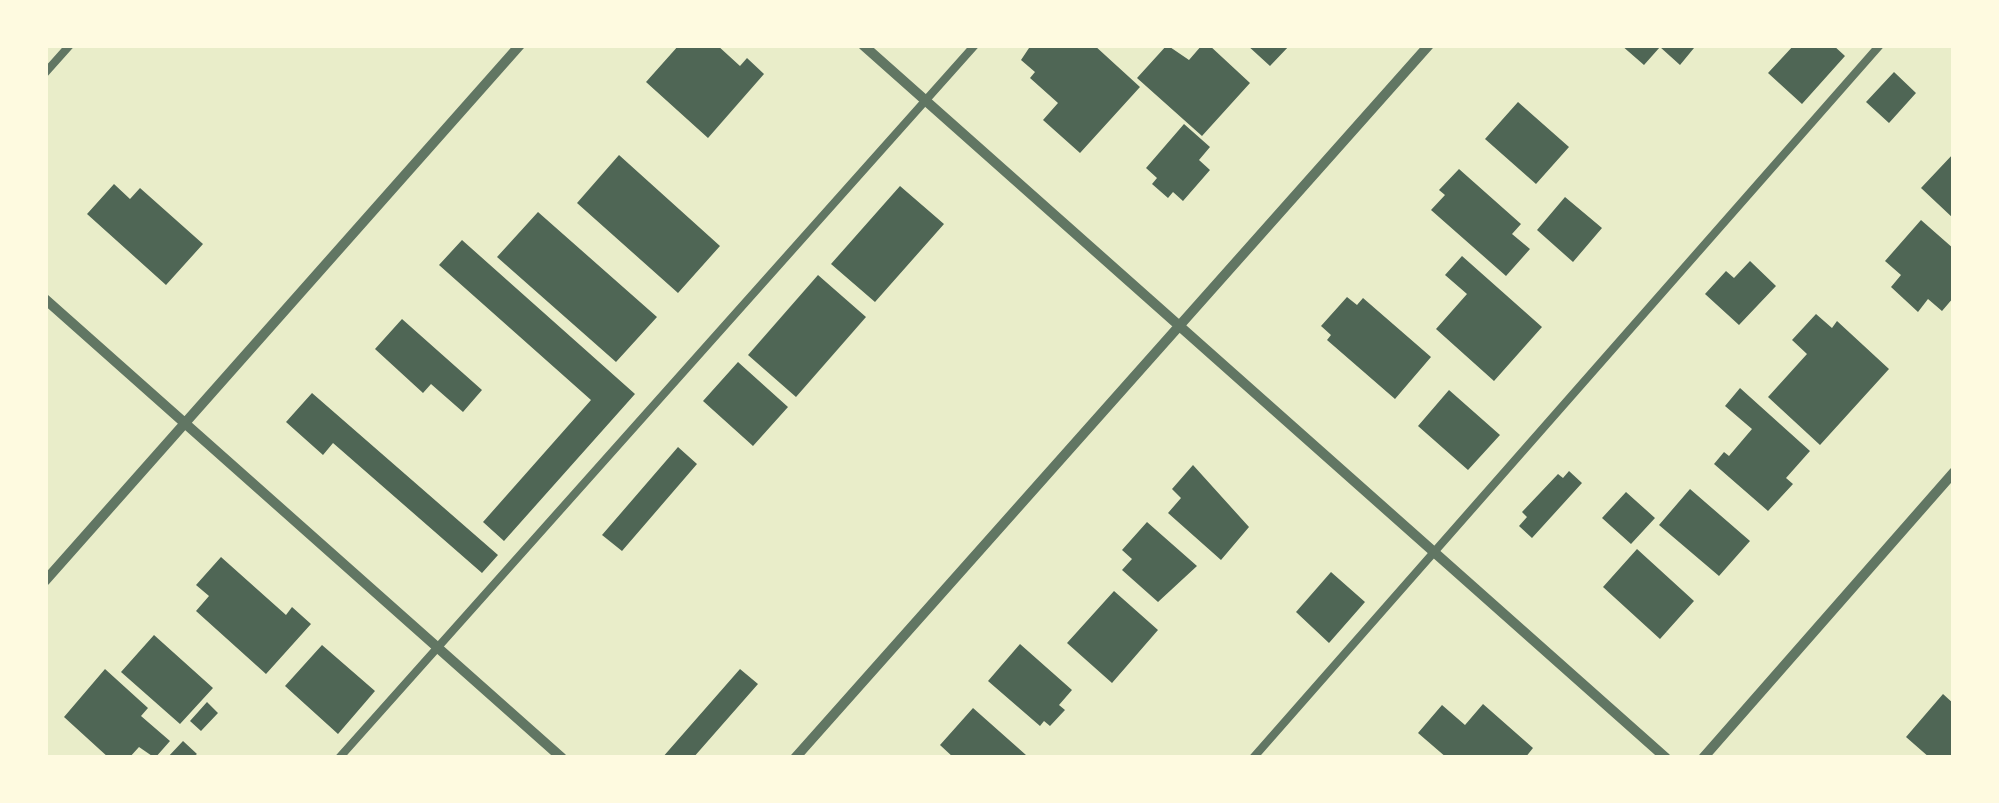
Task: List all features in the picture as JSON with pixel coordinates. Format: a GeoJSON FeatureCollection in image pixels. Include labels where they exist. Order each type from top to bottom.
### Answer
{"type":"FeatureCollection","features":[{"type":"Feature","properties":{"kind":"street"},"geometry":{"type":"LineString","coordinates":[[45,580],[520,45]]}},
{"type":"Feature","properties":{"kind":"street"},"geometry":{"type":"LineString","coordinates":[[863,45],[1666,758]]}},
{"type":"Feature","properties":{"kind":"street"},"geometry":{"type":"LineString","coordinates":[[795,758],[1429,45]]}},
{"type":"Feature","properties":{"kind":"street"},"geometry":{"type":"LineString","coordinates":[[45,299],[562,758]]}},
{"type":"Feature","properties":{"kind":"street"},"geometry":{"type":"LineString","coordinates":[[1703,758],[1954,472]]}},
{"type":"Feature","properties":{"kind":"lane"},"geometry":{"type":"LineString","coordinates":[[45,73],[70,45]]}},
{"type":"Feature","properties":{"kind":"lane"},"geometry":{"type":"LineString","coordinates":[[339,758],[975,45]]}},
{"type":"Feature","properties":{"kind":"lane"},"geometry":{"type":"LineString","coordinates":[[1252,758],[1880,45]]}},
{"type":"Feature","properties":{"kind":"building"},"geometry":{"type":"Polygon","coordinates":[[[679,45],[717,45],[740,66],[747,58],[764,74],[708,138],[646,82],[679,45]]]}},
{"type":"Feature","properties":{"kind":"building"},"geometry":{"type":"Polygon","coordinates":[[[1031,45],[1094,45],[1140,87],[1080,153],[1043,120],[1058,103],[1030,78],[1035,72],[1021,60],[1031,45]]]}},
{"type":"Feature","properties":{"kind":"building"},"geometry":{"type":"Polygon","coordinates":[[[1167,45],[1189,60],[1202,45],[1209,45],[1250,83],[1202,136],[1137,78],[1167,45]]]}},
{"type":"Feature","properties":{"kind":"building"},"geometry":{"type":"Polygon","coordinates":[[[1247,45],[1290,45],[1270,66],[1247,45]]]}},
{"type":"Feature","properties":{"kind":"building"},"geometry":{"type":"Polygon","coordinates":[[[1621,45],[1694,48],[1680,65],[1660,47],[1644,65],[1621,45]]]}},
{"type":"Feature","properties":{"kind":"building"},"geometry":{"type":"Polygon","coordinates":[[[1794,45],[1833,45],[1845,56],[1802,104],[1768,73],[1794,45]]]}},
{"type":"Feature","properties":{"kind":"building"},"geometry":{"type":"Polygon","coordinates":[[[1894,72],[1916,93],[1889,123],[1866,102],[1894,72]]]}},
{"type":"Feature","properties":{"kind":"building"},"geometry":{"type":"Polygon","coordinates":[[[1518,102],[1569,147],[1536,184],[1485,139],[1518,102]]]}},
{"type":"Feature","properties":{"kind":"building"},"geometry":{"type":"Polygon","coordinates":[[[1184,124],[1210,147],[1199,160],[1210,170],[1183,201],[1173,192],[1168,198],[1152,184],[1157,178],[1146,168],[1184,124]]]}},
{"type":"Feature","properties":{"kind":"building"},"geometry":{"type":"Polygon","coordinates":[[[1954,153],[1954,219],[1921,188],[1954,153]]]}},
{"type":"Feature","properties":{"kind":"building"},"geometry":{"type":"Polygon","coordinates":[[[619,155],[720,246],[678,293],[577,203],[619,155]]]}},
{"type":"Feature","properties":{"kind":"building"},"geometry":{"type":"Polygon","coordinates":[[[1459,169],[1521,224],[1512,234],[1530,249],[1506,276],[1431,210],[1445,195],[1439,190],[1459,169]]]}},
{"type":"Feature","properties":{"kind":"building"},"geometry":{"type":"Polygon","coordinates":[[[114,184],[130,199],[140,188],[203,244],[166,285],[87,214],[114,184]]]}},
{"type":"Feature","properties":{"kind":"building"},"geometry":{"type":"Polygon","coordinates":[[[900,186],[944,224],[875,302],[831,264],[900,186]]]}},
{"type":"Feature","properties":{"kind":"building"},"geometry":{"type":"Polygon","coordinates":[[[1565,197],[1602,228],[1573,262],[1537,230],[1565,197]]]}},
{"type":"Feature","properties":{"kind":"building"},"geometry":{"type":"Polygon","coordinates":[[[538,212],[657,317],[616,362],[497,257],[538,212]]]}},
{"type":"Feature","properties":{"kind":"building"},"geometry":{"type":"Polygon","coordinates":[[[1921,220],[1954,249],[1954,297],[1942,311],[1928,299],[1918,312],[1891,287],[1901,275],[1885,261],[1921,220]]]}},
{"type":"Feature","properties":{"kind":"building"},"geometry":{"type":"Polygon","coordinates":[[[462,240],[635,394],[504,541],[483,522],[591,400],[439,265],[462,240]]]}},
{"type":"Feature","properties":{"kind":"building"},"geometry":{"type":"Polygon","coordinates":[[[1462,256],[1542,327],[1494,381],[1436,329],[1467,294],[1445,275],[1462,256]]]}},
{"type":"Feature","properties":{"kind":"building"},"geometry":{"type":"Polygon","coordinates":[[[1750,261],[1776,286],[1739,325],[1705,294],[1726,271],[1734,278],[1750,261]]]}},
{"type":"Feature","properties":{"kind":"building"},"geometry":{"type":"Polygon","coordinates":[[[818,275],[866,317],[796,397],[748,355],[818,275]]]}},
{"type":"Feature","properties":{"kind":"building"},"geometry":{"type":"Polygon","coordinates":[[[1347,297],[1357,305],[1363,298],[1431,357],[1395,399],[1327,340],[1331,335],[1321,326],[1347,297]]]}},
{"type":"Feature","properties":{"kind":"building"},"geometry":{"type":"Polygon","coordinates":[[[1816,314],[1832,328],[1837,321],[1889,369],[1820,445],[1768,397],[1807,354],[1792,340],[1816,314]]]}},
{"type":"Feature","properties":{"kind":"building"},"geometry":{"type":"Polygon","coordinates":[[[402,319],[482,390],[463,412],[431,384],[423,393],[375,349],[402,319]]]}},
{"type":"Feature","properties":{"kind":"building"},"geometry":{"type":"Polygon","coordinates":[[[738,362],[788,407],[753,446],[703,401],[738,362]]]}},
{"type":"Feature","properties":{"kind":"building"},"geometry":{"type":"Polygon","coordinates":[[[1740,388],[1810,451],[1786,478],[1793,484],[1768,511],[1714,464],[1724,452],[1729,456],[1752,429],[1725,406],[1740,388]]]}},
{"type":"Feature","properties":{"kind":"building"},"geometry":{"type":"Polygon","coordinates":[[[1449,390],[1500,435],[1468,470],[1418,426],[1449,390]]]}},
{"type":"Feature","properties":{"kind":"building"},"geometry":{"type":"Polygon","coordinates":[[[312,393],[498,555],[482,573],[333,443],[323,455],[286,422],[312,393]]]}},
{"type":"Feature","properties":{"kind":"building"},"geometry":{"type":"Polygon","coordinates":[[[678,447],[697,464],[622,551],[602,535],[678,447]]]}},
{"type":"Feature","properties":{"kind":"building"},"geometry":{"type":"Polygon","coordinates":[[[1193,465],[1249,527],[1221,560],[1168,513],[1181,498],[1172,489],[1193,465]]]}},
{"type":"Feature","properties":{"kind":"building"},"geometry":{"type":"Polygon","coordinates":[[[1569,471],[1582,483],[1532,538],[1519,526],[1527,517],[1522,512],[1558,474],[1563,478],[1569,471]]]}},
{"type":"Feature","properties":{"kind":"building"},"geometry":{"type":"Polygon","coordinates":[[[1690,489],[1750,541],[1719,576],[1659,525],[1690,489]]]}},
{"type":"Feature","properties":{"kind":"building"},"geometry":{"type":"Polygon","coordinates":[[[1626,492],[1655,518],[1631,544],[1602,518],[1626,492]]]}},
{"type":"Feature","properties":{"kind":"building"},"geometry":{"type":"Polygon","coordinates":[[[1147,522],[1197,566],[1158,602],[1122,570],[1132,559],[1122,550],[1147,522]]]}},
{"type":"Feature","properties":{"kind":"building"},"geometry":{"type":"Polygon","coordinates":[[[1637,549],[1694,601],[1660,639],[1603,587],[1637,549]]]}},
{"type":"Feature","properties":{"kind":"building"},"geometry":{"type":"Polygon","coordinates":[[[221,557],[286,615],[292,607],[311,624],[266,674],[196,611],[209,596],[196,585],[221,557]]]}},
{"type":"Feature","properties":{"kind":"building"},"geometry":{"type":"Polygon","coordinates":[[[1331,572],[1365,602],[1329,643],[1296,612],[1331,572]]]}},
{"type":"Feature","properties":{"kind":"building"},"geometry":{"type":"Polygon","coordinates":[[[1114,591],[1158,630],[1112,683],[1067,643],[1114,591]]]}},
{"type":"Feature","properties":{"kind":"building"},"geometry":{"type":"Polygon","coordinates":[[[154,635],[213,688],[180,724],[121,672],[154,635]]]}},
{"type":"Feature","properties":{"kind":"building"},"geometry":{"type":"Polygon","coordinates":[[[1020,644],[1072,690],[1059,705],[1065,710],[1050,726],[1044,721],[1040,726],[988,681],[1020,644]]]}},
{"type":"Feature","properties":{"kind":"building"},"geometry":{"type":"Polygon","coordinates":[[[322,645],[375,691],[338,734],[285,686],[322,645]]]}},
{"type":"Feature","properties":{"kind":"building"},"geometry":{"type":"Polygon","coordinates":[[[105,669],[148,708],[141,716],[170,741],[155,758],[139,747],[129,758],[109,758],[64,717],[105,669]]]}},
{"type":"Feature","properties":{"kind":"building"},"geometry":{"type":"Polygon","coordinates":[[[740,669],[758,684],[693,758],[662,758],[740,669]]]}},
{"type":"Feature","properties":{"kind":"building"},"geometry":{"type":"Polygon","coordinates":[[[1943,694],[1954,704],[1954,758],[1930,758],[1906,737],[1943,694]]]}},
{"type":"Feature","properties":{"kind":"building"},"geometry":{"type":"Polygon","coordinates":[[[207,702],[218,713],[201,731],[190,721],[207,702]]]}},
{"type":"Feature","properties":{"kind":"building"},"geometry":{"type":"Polygon","coordinates":[[[1483,704],[1533,748],[1525,758],[1447,758],[1418,733],[1442,705],[1465,725],[1483,704]]]}},
{"type":"Feature","properties":{"kind":"building"},"geometry":{"type":"Polygon","coordinates":[[[973,708],[1026,755],[954,758],[940,745],[973,708]]]}},
{"type":"Feature","properties":{"kind":"building"},"geometry":{"type":"Polygon","coordinates":[[[183,741],[197,754],[192,758],[167,758],[183,741]]]}}]}
